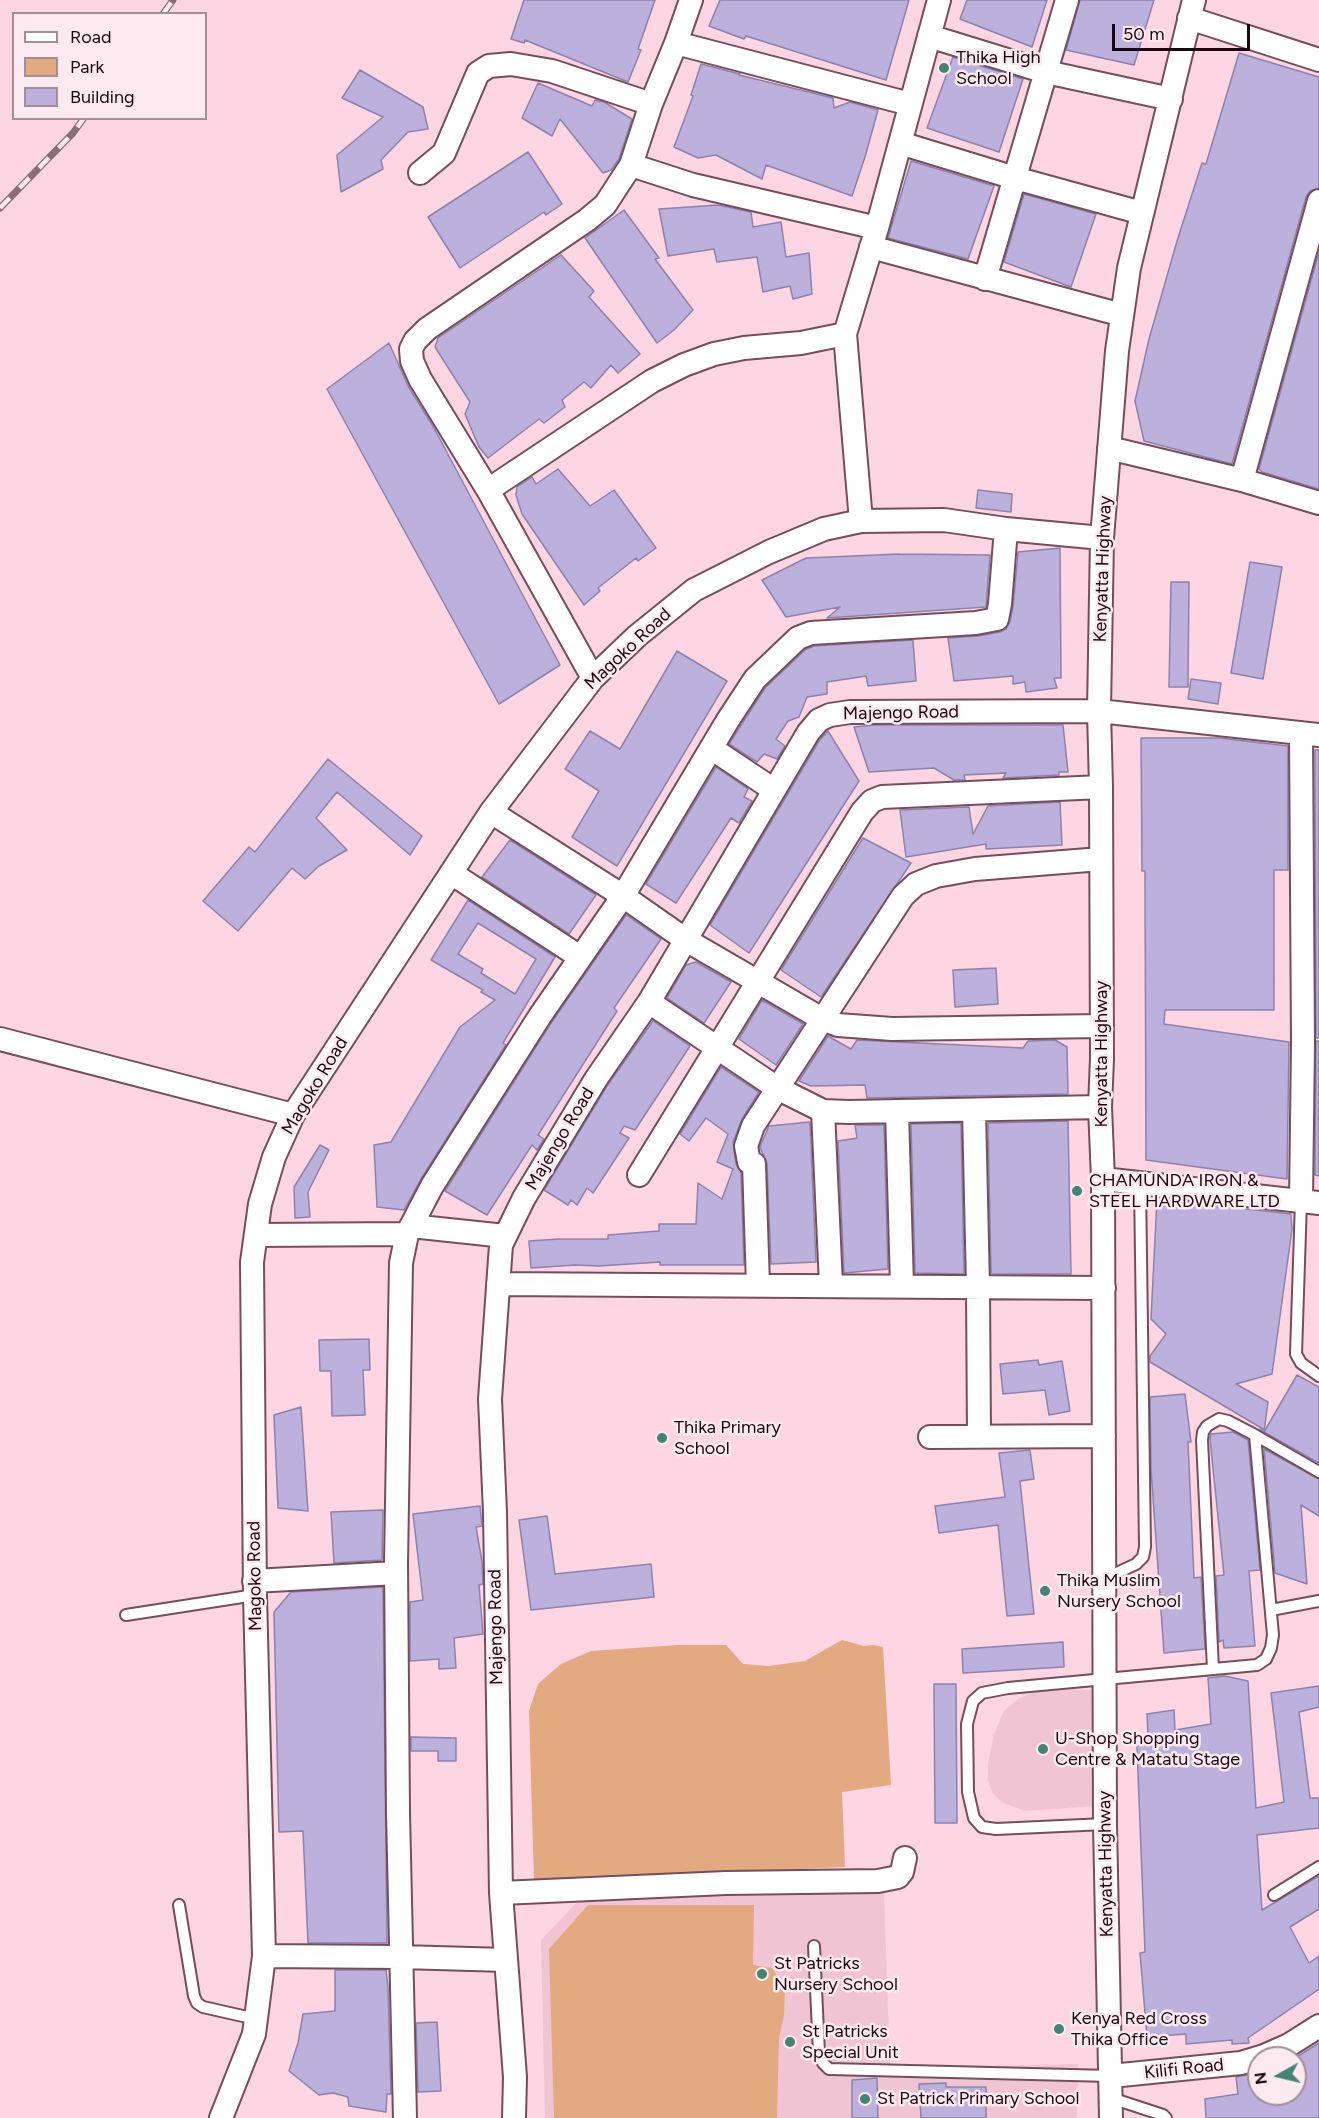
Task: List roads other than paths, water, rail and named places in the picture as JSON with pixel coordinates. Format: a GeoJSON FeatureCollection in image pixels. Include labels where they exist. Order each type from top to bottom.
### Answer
{"type":"FeatureCollection","features":[{"type":"Feature","properties":{"kind":"street"},"geometry":{"type":"LineString","coordinates":[[861,521],[845,334],[939,0]]}},
{"type":"Feature","properties":{"kind":"street"},"geometry":{"type":"LineString","coordinates":[[985,279],[1067,0]]}},
{"type":"Feature","properties":{"kind":"street"},"geometry":{"type":"LineString","coordinates":[[593,678],[488,490],[420,379],[412,361],[411,349],[415,341],[427,329],[578,227],[605,206],[631,165],[651,104],[676,43],[685,1]]}},
{"type":"Feature","properties":{"kind":"street"},"geometry":{"type":"LineString","coordinates":[[1192,9],[1319,60]]}},
{"type":"Feature","properties":{"kind":"street","name":"Kenyatta Highway"},"geometry":{"type":"LineString","coordinates":[[1111,2097],[1105,1824],[1104,1288],[1100,1107],[1102,1026],[1099,711],[1102,538],[1118,351],[1129,268],[1192,9]]}},
{"type":"Feature","properties":{"kind":"street"},"geometry":{"type":"LineString","coordinates":[[929,36],[1046,72],[1170,99]]}},
{"type":"Feature","properties":{"kind":"street"},"geometry":{"type":"LineString","coordinates":[[676,43],[910,104]]}},
{"type":"Feature","properties":{"kind":"street"},"geometry":{"type":"LineString","coordinates":[[420,172],[444,153],[478,73],[489,66],[511,64],[538,68],[651,104]]}},
{"type":"Feature","properties":{"kind":"street"},"geometry":{"type":"LineString","coordinates":[[900,143],[1142,213]]}},
{"type":"Feature","properties":{"kind":"street"},"geometry":{"type":"LineString","coordinates":[[631,165],[874,237],[985,279],[1122,315]]}},
{"type":"Feature","properties":{"kind":"street"},"geometry":{"type":"LineString","coordinates":[[1242,480],[1319,201]]}},
{"type":"Feature","properties":{"kind":"street"},"geometry":{"type":"LineString","coordinates":[[488,490],[652,381],[684,365],[714,354],[744,348],[801,344],[845,334]]}},
{"type":"Feature","properties":{"kind":"street"},"geometry":{"type":"LineString","coordinates":[[1110,448],[1242,480],[1319,503]]}},
{"type":"Feature","properties":{"kind":"street","name":"Magoko Road"},"geometry":{"type":"LineString","coordinates":[[222,2118],[254,2034],[264,1956],[254,1588],[252,1262],[260,1204],[274,1157],[293,1115],[491,812],[593,678],[637,636],[694,590],[769,552],[824,529],[861,521],[944,520],[1006,529],[1102,538]]}},
{"type":"Feature","properties":{"kind":"street"},"geometry":{"type":"LineString","coordinates":[[405,2118],[396,1573],[401,1263],[409,1230],[432,1186],[540,1016],[622,896],[755,679],[798,638],[811,633],[976,623],[997,619],[1006,529]]}},
{"type":"Feature","properties":{"kind":"street","name":"Majengo Road"},"geometry":{"type":"LineString","coordinates":[[514,2118],[514,2077],[501,1893],[495,1512],[490,1399],[501,1245],[524,1198],[596,1079],[649,1002],[808,733],[819,720],[830,715],[850,712],[1099,711],[1310,734]]}},
{"type":"Feature","properties":{"kind":"street"},"geometry":{"type":"LineString","coordinates":[[1103,1179],[1310,1202],[1303,1044],[1310,734]]}},
{"type":"Feature","properties":{"kind":"street"},"geometry":{"type":"LineString","coordinates":[[711,748],[774,790]]}},
{"type":"Feature","properties":{"kind":"street"},"geometry":{"type":"LineString","coordinates":[[639,1175],[862,812],[872,801],[882,797],[1101,787]]}},
{"type":"Feature","properties":{"kind":"street"},"geometry":{"type":"LineString","coordinates":[[491,812],[686,940],[822,1019],[850,1028],[1102,1026]]}},
{"type":"Feature","properties":{"kind":"street"},"geometry":{"type":"LineString","coordinates":[[758,1285],[754,1164],[749,1162],[746,1146],[753,1126],[903,896],[916,884],[936,876],[975,870],[1101,859]]}},
{"type":"Feature","properties":{"kind":"street"},"geometry":{"type":"LineString","coordinates":[[451,873],[580,957]]}},
{"type":"Feature","properties":{"kind":"street"},"geometry":{"type":"LineString","coordinates":[[649,1002],[777,1088],[823,1111],[1100,1107]]}},
{"type":"Feature","properties":{"kind":"street"},"geometry":{"type":"LineString","coordinates":[[0,1039],[293,1115]]}},
{"type":"Feature","properties":{"kind":"street"},"geometry":{"type":"LineString","coordinates":[[974,1110],[979,1436]]}},
{"type":"Feature","properties":{"kind":"street"},"geometry":{"type":"LineString","coordinates":[[823,1111],[831,1285]]}},
{"type":"Feature","properties":{"kind":"street"},"geometry":{"type":"LineString","coordinates":[[897,1111],[902,1286]]}},
{"type":"Feature","properties":{"kind":"street"},"geometry":{"type":"LineString","coordinates":[[256,1235],[409,1230],[505,1236]]}},
{"type":"Feature","properties":{"kind":"street"},"geometry":{"type":"LineString","coordinates":[[498,1284],[1104,1288]]}},
{"type":"Feature","properties":{"kind":"street"},"geometry":{"type":"LineString","coordinates":[[930,1437],[1104,1436]]}},
{"type":"Feature","properties":{"kind":"street"},"geometry":{"type":"LineString","coordinates":[[254,1588],[396,1573]]}},
{"type":"Feature","properties":{"kind":"street"},"geometry":{"type":"LineString","coordinates":[[501,1893],[726,1882],[878,1881],[898,1877],[902,1872],[905,1858]]}},
{"type":"Feature","properties":{"kind":"street"},"geometry":{"type":"LineString","coordinates":[[264,1956],[506,1960]]}},
{"type":"Feature","properties":{"kind":"street","name":"Kilifi Road"},"geometry":{"type":"LineString","coordinates":[[1111,2097],[1241,2063],[1289,2045],[1319,2026]]}},
{"type":"Feature","properties":{"kind":"lane"},"geometry":{"type":"LineString","coordinates":[[1104,1579],[1136,1564],[1143,1557],[1145,1547],[1140,1183]]}},
{"type":"Feature","properties":{"kind":"lane"},"geometry":{"type":"LineString","coordinates":[[1310,1202],[1296,1354],[1301,1364],[1319,1376]]}},
{"type":"Feature","properties":{"kind":"lane"},"geometry":{"type":"LineString","coordinates":[[1214,1669],[1203,1432],[1207,1426],[1219,1419],[1228,1421],[1319,1472]]}},
{"type":"Feature","properties":{"kind":"lane"},"geometry":{"type":"LineString","coordinates":[[1105,1824],[996,1829],[982,1827],[974,1818],[968,1792],[967,1724],[973,1701],[982,1693],[1008,1688],[1257,1665],[1266,1659],[1273,1635],[1255,1435]]}},
{"type":"Feature","properties":{"kind":"lane"},"geometry":{"type":"LineString","coordinates":[[126,1615],[254,1588]]}},
{"type":"Feature","properties":{"kind":"lane"},"geometry":{"type":"LineString","coordinates":[[1271,1610],[1319,1601]]}},
{"type":"Feature","properties":{"kind":"lane"},"geometry":{"type":"LineString","coordinates":[[1274,1895],[1319,1867]]}},
{"type":"Feature","properties":{"kind":"lane"},"geometry":{"type":"LineString","coordinates":[[179,1905],[197,2003],[203,2007],[256,2019]]}},
{"type":"Feature","properties":{"kind":"lane"},"geometry":{"type":"LineString","coordinates":[[814,1946],[819,2053],[823,2063],[829,2069],[1111,2097],[1166,2118]]}},
{"type":"Feature","properties":{"kind":"railway"},"geometry":{"type":"LineString","coordinates":[[164,12],[173,0]]}},
{"type":"Feature","properties":{"kind":"railway"},"geometry":{"type":"LineString","coordinates":[[0,208],[73,133],[83,120]]}},
{"type":"Feature","properties":{"kind":"place","name":"Thika High School"},"geometry":{"type":"Point","coordinates":[944,68]}},
{"type":"Feature","properties":{"kind":"place","name":"CHAMUNDA IRON & STEEL HARDWARE LTD"},"geometry":{"type":"Point","coordinates":[1077,1191]}},
{"type":"Feature","properties":{"kind":"place","name":"Thika Primary School"},"geometry":{"type":"Point","coordinates":[662,1438]}},
{"type":"Feature","properties":{"kind":"place","name":"Thika Muslim Nursery School"},"geometry":{"type":"Point","coordinates":[1045,1591]}},
{"type":"Feature","properties":{"kind":"place","name":"U-Shop Shopping Centre & Matatu Stage"},"geometry":{"type":"Point","coordinates":[1043,1749]}},
{"type":"Feature","properties":{"kind":"place","name":"St Patricks Nursery School"},"geometry":{"type":"Point","coordinates":[762,1974]}},
{"type":"Feature","properties":{"kind":"place","name":"Kenya Red Cross Thika Office"},"geometry":{"type":"Point","coordinates":[1059,2029]}},
{"type":"Feature","properties":{"kind":"place","name":"St Patricks Special Unit"},"geometry":{"type":"Point","coordinates":[790,2042]}},
{"type":"Feature","properties":{"kind":"place","name":"St Patrick Primary School"},"geometry":{"type":"Point","coordinates":[865,2099]}}]}
